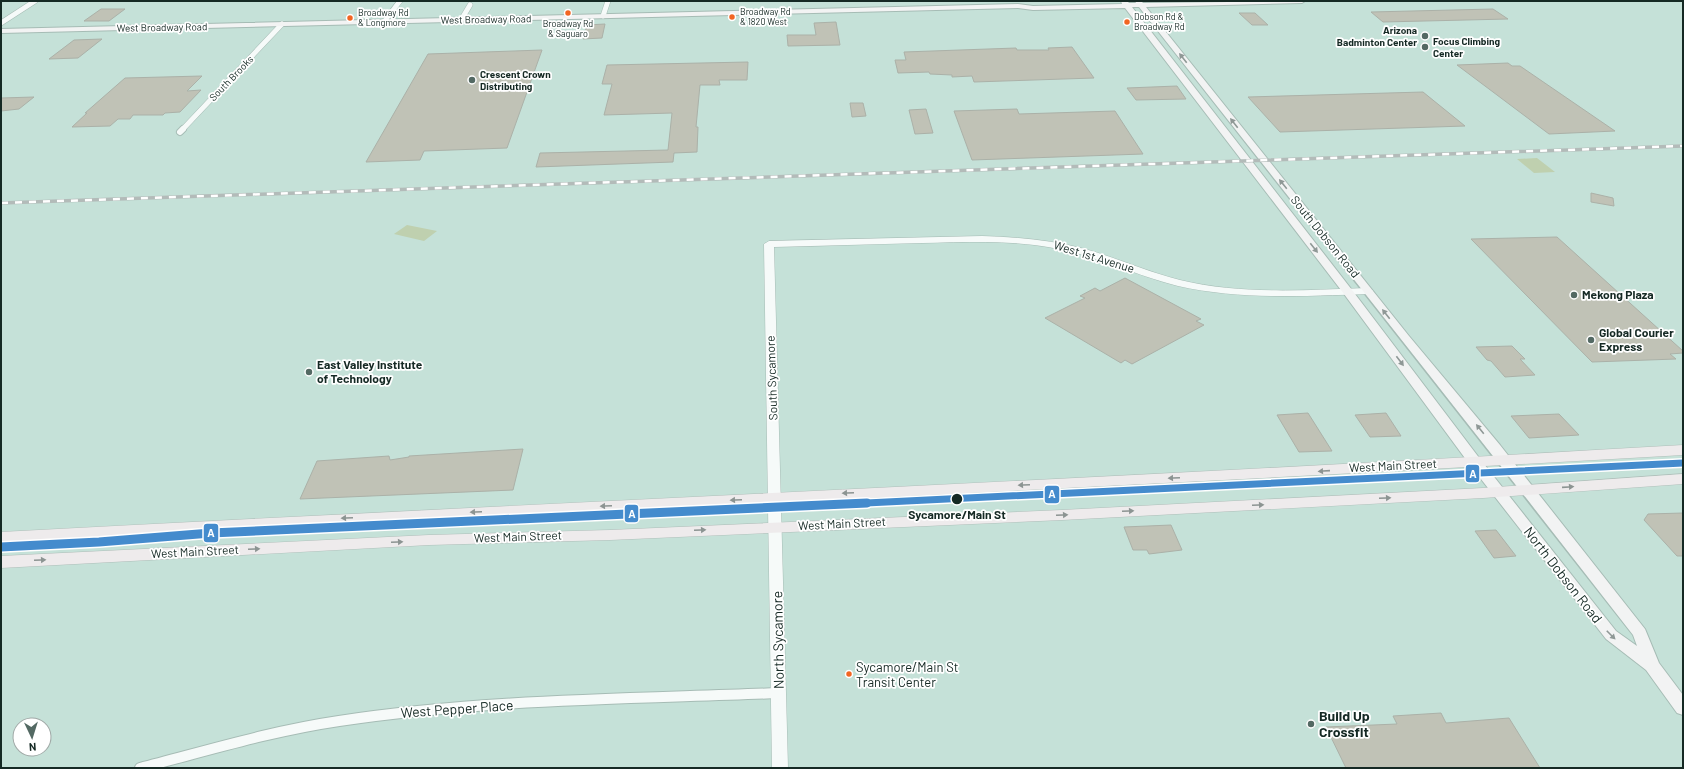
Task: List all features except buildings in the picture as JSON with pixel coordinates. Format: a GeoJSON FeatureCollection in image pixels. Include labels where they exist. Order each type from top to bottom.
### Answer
{"type":"FeatureCollection","features":[{"type":"Feature","properties":{"kind":"main road","name":"West Broadway Road"},"geometry":{"type":"LineString","coordinates":[[1018,6],[1030,3],[1112,1]]}},
{"type":"Feature","properties":{"kind":"main road","name":"West Broadway Road"},"geometry":{"type":"LineString","coordinates":[[1,31],[1018,6],[1032,8],[1139,3],[1302,1]]}},
{"type":"Feature","properties":{"kind":"main road","name":"South Dobson Road"},"geometry":{"type":"LineString","coordinates":[[1139,3],[1368,291],[1515,472]]}},
{"type":"Feature","properties":{"kind":"main road","name":"South Dobson Road"},"geometry":{"type":"LineString","coordinates":[[1125,4],[1348,292],[1484,473]]}},
{"type":"Feature","properties":{"kind":"main road"},"geometry":{"type":"LineString","coordinates":[[1295,224],[1309,229],[1318,238],[1329,242]]}},
{"type":"Feature","properties":{"kind":"main road","name":"West Main Street"},"geometry":{"type":"LineString","coordinates":[[1,537],[775,505],[1077,482],[1287,473],[1683,450]]}},
{"type":"Feature","properties":{"kind":"main road","name":"North Dobson Road"},"geometry":{"type":"LineString","coordinates":[[1515,472],[1640,633],[1652,666],[1683,708]]}},
{"type":"Feature","properties":{"kind":"main road","name":"North Dobson Road"},"geometry":{"type":"LineString","coordinates":[[1484,473],[1611,635],[1652,666]]}},
{"type":"Feature","properties":{"kind":"main road","name":"West Main Street"},"geometry":{"type":"LineString","coordinates":[[1,562],[429,540],[596,535],[1062,515],[1499,492],[1683,479]]}},
{"type":"Feature","properties":{"kind":"street"},"geometry":{"type":"LineString","coordinates":[[1,23],[35,1]]}},
{"type":"Feature","properties":{"kind":"street"},"geometry":{"type":"LineString","coordinates":[[384,22],[400,1]]}},
{"type":"Feature","properties":{"kind":"street"},"geometry":{"type":"LineString","coordinates":[[603,16],[608,1]]}},
{"type":"Feature","properties":{"kind":"street"},"geometry":{"type":"LineString","coordinates":[[461,20],[470,5]]}},
{"type":"Feature","properties":{"kind":"street","name":"South Brooks"},"geometry":{"type":"LineString","coordinates":[[180,132],[282,24]]}},
{"type":"Feature","properties":{"kind":"street","name":"West 1st Avenue"},"geometry":{"type":"LineString","coordinates":[[769,244],[1009,239],[1065,247],[1099,256],[1178,283],[1202,287],[1267,294],[1368,291]]}},
{"type":"Feature","properties":{"kind":"street","name":"South Sycamore"},"geometry":{"type":"LineString","coordinates":[[769,244],[775,505]]}},
{"type":"Feature","properties":{"kind":"street","name":"North Sycamore"},"geometry":{"type":"LineString","coordinates":[[775,505],[780,768]]}},
{"type":"Feature","properties":{"kind":"street","name":"West Pepper Place"},"geometry":{"type":"LineString","coordinates":[[140,768],[260,737],[337,721],[414,711],[495,705],[779,693]]}},
{"type":"Feature","properties":{"kind":"green space"},"geometry":{"type":"Polygon","coordinates":[[[1537,158],[1555,172],[1534,173],[1517,159],[1537,158]]]}},
{"type":"Feature","properties":{"kind":"green space"},"geometry":{"type":"Polygon","coordinates":[[[407,225],[437,231],[424,241],[394,234],[407,225]]]}},
{"type":"Feature","properties":{"kind":"railway"},"geometry":{"type":"LineString","coordinates":[[1,203],[1683,146]]}},
{"type":"Feature","properties":{"kind":"transit line","name":"A"},"geometry":{"type":"LineString","coordinates":[[1,547],[99,542],[211,533],[1233,486],[1683,463]]}},
{"type":"Feature","properties":{"kind":"place","name":"Broadway Rd & Saguaro"},"geometry":{"type":"Point","coordinates":[568,13]}},
{"type":"Feature","properties":{"kind":"place","name":"Broadway Rd & 1820 West"},"geometry":{"type":"Point","coordinates":[732,17]}},
{"type":"Feature","properties":{"kind":"place","name":"Broadway Rd & Longmore"},"geometry":{"type":"Point","coordinates":[350,18]}},
{"type":"Feature","properties":{"kind":"place","name":"Dobson Rd & Broadway Rd"},"geometry":{"type":"Point","coordinates":[1127,22]}},
{"type":"Feature","properties":{"kind":"place","name":"Arizona Badminton Center"},"geometry":{"type":"Point","coordinates":[1425,36]}},
{"type":"Feature","properties":{"kind":"place","name":"Focus Climbing Center"},"geometry":{"type":"Point","coordinates":[1425,47]}},
{"type":"Feature","properties":{"kind":"place","name":"Crescent Crown Distributing"},"geometry":{"type":"Point","coordinates":[472,80]}},
{"type":"Feature","properties":{"kind":"place","name":"Mekong Plaza"},"geometry":{"type":"Point","coordinates":[1574,295]}},
{"type":"Feature","properties":{"kind":"place","name":"Global Courier Express"},"geometry":{"type":"Point","coordinates":[1591,340]}},
{"type":"Feature","properties":{"kind":"place","name":"East Valley Institute of Technology"},"geometry":{"type":"Point","coordinates":[309,372]}},
{"type":"Feature","properties":{"kind":"place","name":"Sycamore/Main St"},"geometry":{"type":"Point","coordinates":[957,499]}},
{"type":"Feature","properties":{"kind":"place","name":"Sycamore/Main St Transit Center"},"geometry":{"type":"Point","coordinates":[849,674]}},
{"type":"Feature","properties":{"kind":"place","name":"Build Up Crossfit"},"geometry":{"type":"Point","coordinates":[1311,724]}}]}
